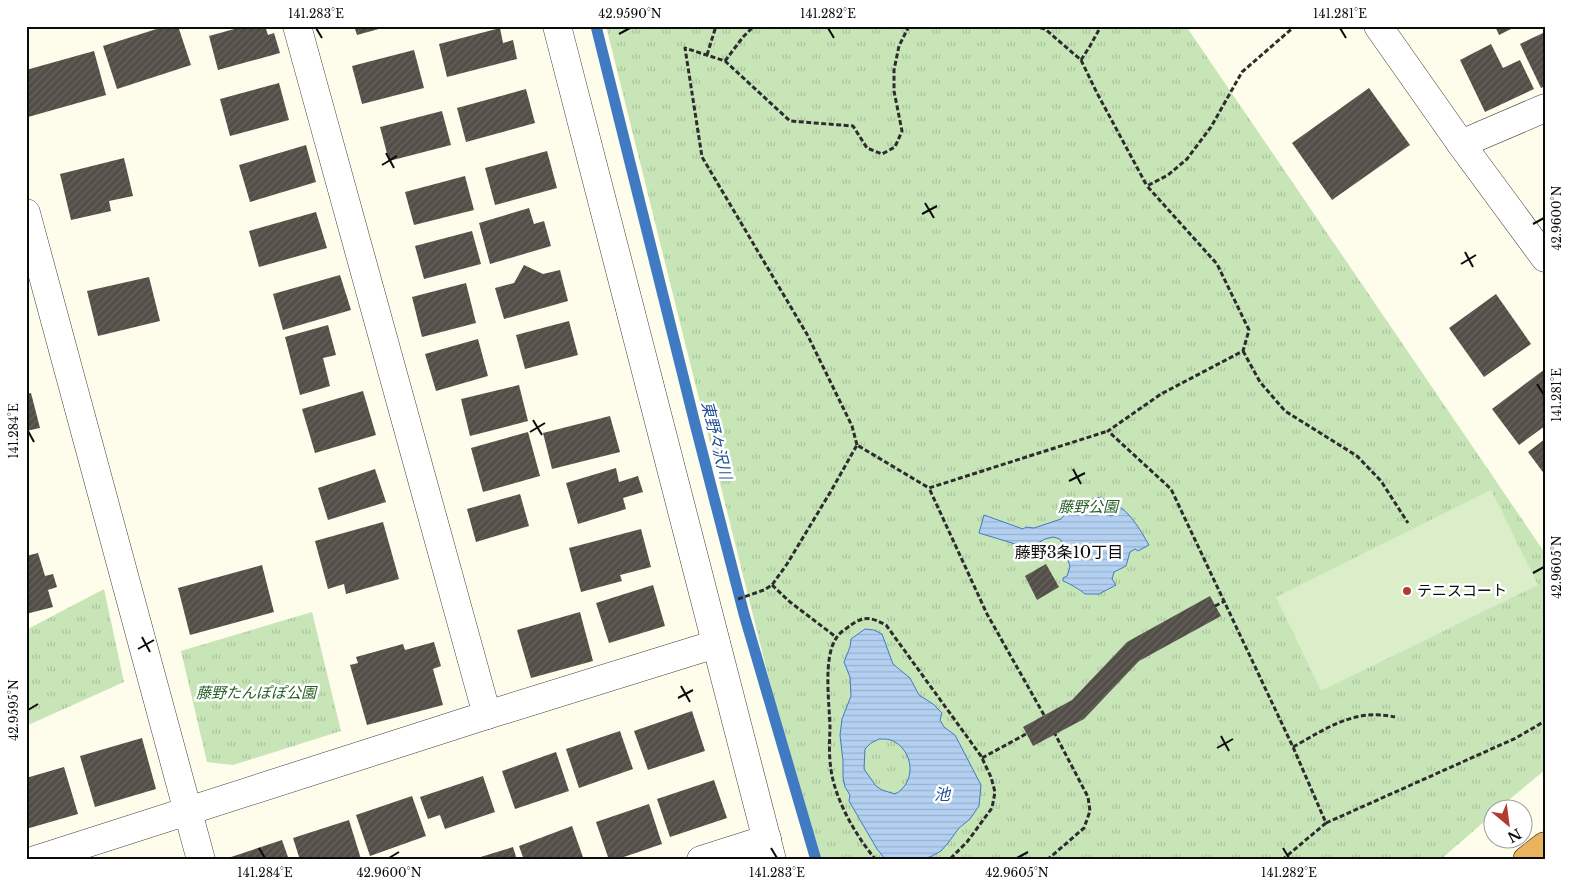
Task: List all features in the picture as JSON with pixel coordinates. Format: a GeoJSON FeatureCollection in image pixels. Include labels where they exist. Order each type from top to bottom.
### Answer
{"type":"FeatureCollection","features":[{"type":"Feature","properties":{"kind":"highway"},"geometry":{"type":"LineString","coordinates":[[1527,860],[1545,846]]}},
{"type":"Feature","properties":{"kind":"street"},"geometry":{"type":"LineString","coordinates":[[297,26],[487,715]]}},
{"type":"Feature","properties":{"kind":"street"},"geometry":{"type":"LineString","coordinates":[[557,26],[769,849],[701,860]]}},
{"type":"Feature","properties":{"kind":"street"},"geometry":{"type":"LineString","coordinates":[[1378,26],[1461,144],[1545,258]]}},
{"type":"Feature","properties":{"kind":"street"},"geometry":{"type":"LineString","coordinates":[[1461,144],[1545,108]]}},
{"type":"Feature","properties":{"kind":"street"},"geometry":{"type":"LineString","coordinates":[[26,213],[201,860]]}},
{"type":"Feature","properties":{"kind":"street"},"geometry":{"type":"LineString","coordinates":[[35,860],[487,715],[716,644]]}},
{"type":"Feature","properties":{"kind":"path"},"geometry":{"type":"LineString","coordinates":[[707,55],[716,26]]}},
{"type":"Feature","properties":{"kind":"path"},"geometry":{"type":"LineString","coordinates":[[725,61],[754,26]]}},
{"type":"Feature","properties":{"kind":"path"},"geometry":{"type":"LineString","coordinates":[[708,610],[764,590],[772,585],[832,491],[857,445],[852,426],[808,336],[702,157],[686,48],[725,61],[790,121],[853,126],[867,148],[882,154],[896,147],[902,131],[894,90],[894,70],[899,46],[909,26]]}},
{"type":"Feature","properties":{"kind":"path"},"geometry":{"type":"LineString","coordinates":[[1033,26],[1045,29],[1081,60],[1097,94],[1147,186],[1217,264],[1249,330],[1244,351],[1260,382],[1285,411],[1357,456],[1381,481],[1408,523]]}},
{"type":"Feature","properties":{"kind":"path"},"geometry":{"type":"LineString","coordinates":[[1081,60],[1101,26]]}},
{"type":"Feature","properties":{"kind":"path"},"geometry":{"type":"LineString","coordinates":[[1147,186],[1168,175],[1187,159],[1211,127],[1242,72],[1295,26]]}},
{"type":"Feature","properties":{"kind":"path"},"geometry":{"type":"LineString","coordinates":[[929,488],[1108,430],[1162,394],[1244,351]]}},
{"type":"Feature","properties":{"kind":"path"},"geometry":{"type":"LineString","coordinates":[[1108,430],[1171,489],[1293,747],[1326,823]]}},
{"type":"Feature","properties":{"kind":"path"},"geometry":{"type":"LineString","coordinates":[[857,445],[929,488],[987,614],[1044,715]]}},
{"type":"Feature","properties":{"kind":"path"},"geometry":{"type":"LineString","coordinates":[[772,585],[790,602],[836,638]]}},
{"type":"Feature","properties":{"kind":"path"},"geometry":{"type":"LineString","coordinates":[[1216,606],[1225,601]]}},
{"type":"Feature","properties":{"kind":"path"},"geometry":{"type":"LineString","coordinates":[[876,860],[848,817],[832,778],[827,690],[829,662],[836,638],[858,620],[871,618],[886,625],[982,758],[991,778],[994,792],[992,808],[967,842],[948,860]]}},
{"type":"Feature","properties":{"kind":"path"},"geometry":{"type":"LineString","coordinates":[[1293,747],[1342,720],[1373,714],[1395,717]]}},
{"type":"Feature","properties":{"kind":"path"},"geometry":{"type":"LineString","coordinates":[[1282,860],[1326,823],[1516,738],[1545,720]]}},
{"type":"Feature","properties":{"kind":"path"},"geometry":{"type":"LineString","coordinates":[[982,758],[1026,734]]}},
{"type":"Feature","properties":{"kind":"path"},"geometry":{"type":"LineString","coordinates":[[1047,860],[1084,828],[1090,811],[1088,797],[1055,734]]}},
{"type":"Feature","properties":{"kind":"green space","name":"藤野公園"},"geometry":{"type":"Polygon","coordinates":[[[606,26],[1186,26],[1545,553],[1545,770],[1511,798],[1484,798],[1484,822],[1440,860],[814,860],[606,26]]]}},
{"type":"Feature","properties":{"kind":"green space","name":"テニスコート"},"geometry":{"type":"Polygon","coordinates":[[[1491,490],[1538,585],[1321,691],[1276,597],[1491,490]]]}},
{"type":"Feature","properties":{"kind":"green space"},"geometry":{"type":"Polygon","coordinates":[[[104,589],[124,682],[26,726],[26,630],[104,589]]]}},
{"type":"Feature","properties":{"kind":"green space","name":"藤野たんぽぽ公園"},"geometry":{"type":"Polygon","coordinates":[[[312,612],[341,731],[233,765],[207,762],[181,651],[312,612]]]}},
{"type":"Feature","properties":{"kind":"water"},"geometry":{"type":"Polygon","coordinates":[[[1101,497],[1104,499],[1106,513],[1111,516],[1115,514],[1112,502],[1124,510],[1134,520],[1149,545],[1138,551],[1135,549],[1130,552],[1126,566],[1114,572],[1112,579],[1116,585],[1099,594],[1085,594],[1063,581],[1070,567],[1068,554],[1060,539],[1053,537],[1034,545],[1022,546],[979,533],[984,515],[1023,529],[1026,527],[1034,528],[1061,519],[1073,504],[1101,497]]]}},
{"type":"Feature","properties":{"kind":"water","name":"池"},"geometry":{"type":"Polygon","coordinates":[[[865,629],[874,630],[882,634],[893,664],[910,678],[919,695],[933,704],[942,713],[940,720],[944,727],[955,735],[981,785],[979,806],[970,819],[959,828],[941,851],[921,860],[885,859],[877,849],[849,801],[850,795],[845,787],[843,777],[840,735],[842,719],[851,696],[850,677],[844,662],[851,639],[865,629]],[[879,739],[865,749],[864,769],[876,786],[895,794],[902,789],[909,776],[909,761],[902,747],[895,742],[879,739]]]}},
{"type":"Feature","properties":{"kind":"building"},"geometry":{"type":"Polygon","coordinates":[[[166,26],[178,26],[191,65],[117,89],[103,46],[166,26]]]}},
{"type":"Feature","properties":{"kind":"building"},"geometry":{"type":"Polygon","coordinates":[[[245,26],[265,26],[268,35],[274,33],[280,53],[218,70],[209,36],[245,26]]]}},
{"type":"Feature","properties":{"kind":"building"},"geometry":{"type":"Polygon","coordinates":[[[354,26],[386,26],[386,27],[357,35],[354,26]]]}},
{"type":"Feature","properties":{"kind":"building"},"geometry":{"type":"Polygon","coordinates":[[[1495,26],[1517,26],[1499,35],[1495,26]]]}},
{"type":"Feature","properties":{"kind":"building"},"geometry":{"type":"Polygon","coordinates":[[[500,28],[503,43],[513,40],[517,59],[447,77],[439,44],[500,28]]]}},
{"type":"Feature","properties":{"kind":"building"},"geometry":{"type":"Polygon","coordinates":[[[1545,32],[1545,86],[1541,88],[1520,44],[1545,32]]]}},
{"type":"Feature","properties":{"kind":"building"},"geometry":{"type":"Polygon","coordinates":[[[1491,44],[1503,68],[1520,60],[1534,89],[1485,112],[1460,60],[1491,44]]]}},
{"type":"Feature","properties":{"kind":"building"},"geometry":{"type":"Polygon","coordinates":[[[414,50],[424,88],[362,104],[352,66],[414,50]]]}},
{"type":"Feature","properties":{"kind":"building"},"geometry":{"type":"Polygon","coordinates":[[[94,51],[106,95],[28,117],[26,112],[26,70],[94,51]]]}},
{"type":"Feature","properties":{"kind":"building"},"geometry":{"type":"Polygon","coordinates":[[[279,83],[289,120],[230,136],[220,99],[279,83]]]}},
{"type":"Feature","properties":{"kind":"building"},"geometry":{"type":"Polygon","coordinates":[[[1369,88],[1410,145],[1332,200],[1292,143],[1369,88]]]}},
{"type":"Feature","properties":{"kind":"building"},"geometry":{"type":"Polygon","coordinates":[[[526,89],[535,123],[466,142],[457,108],[526,89]]]}},
{"type":"Feature","properties":{"kind":"building"},"geometry":{"type":"Polygon","coordinates":[[[442,111],[451,145],[389,161],[380,127],[442,111]]]}},
{"type":"Feature","properties":{"kind":"building"},"geometry":{"type":"Polygon","coordinates":[[[306,145],[316,182],[250,202],[239,165],[306,145]]]}},
{"type":"Feature","properties":{"kind":"building"},"geometry":{"type":"Polygon","coordinates":[[[547,151],[557,188],[495,205],[485,168],[547,151]]]}},
{"type":"Feature","properties":{"kind":"building"},"geometry":{"type":"Polygon","coordinates":[[[124,158],[133,196],[109,201],[111,211],[71,220],[60,174],[124,158]]]}},
{"type":"Feature","properties":{"kind":"building"},"geometry":{"type":"Polygon","coordinates":[[[465,176],[474,210],[414,225],[405,192],[465,176]]]}},
{"type":"Feature","properties":{"kind":"building"},"geometry":{"type":"Polygon","coordinates":[[[529,208],[534,224],[544,221],[551,246],[490,264],[479,223],[529,208]]]}},
{"type":"Feature","properties":{"kind":"building"},"geometry":{"type":"Polygon","coordinates":[[[316,212],[327,248],[259,267],[249,231],[316,212]]]}},
{"type":"Feature","properties":{"kind":"building"},"geometry":{"type":"Polygon","coordinates":[[[472,231],[481,264],[424,279],[415,246],[472,231]]]}},
{"type":"Feature","properties":{"kind":"building"},"geometry":{"type":"Polygon","coordinates":[[[524,265],[543,274],[560,270],[568,301],[504,319],[495,288],[514,283],[524,265]]]}},
{"type":"Feature","properties":{"kind":"building"},"geometry":{"type":"Polygon","coordinates":[[[340,275],[351,310],[283,330],[273,294],[340,275]]]}},
{"type":"Feature","properties":{"kind":"building"},"geometry":{"type":"Polygon","coordinates":[[[149,277],[160,321],[98,336],[87,291],[149,277]]]}},
{"type":"Feature","properties":{"kind":"building"},"geometry":{"type":"Polygon","coordinates":[[[466,283],[476,323],[422,337],[412,297],[466,283]]]}},
{"type":"Feature","properties":{"kind":"building"},"geometry":{"type":"Polygon","coordinates":[[[1496,294],[1531,344],[1484,377],[1449,328],[1496,294]]]}},
{"type":"Feature","properties":{"kind":"building"},"geometry":{"type":"Polygon","coordinates":[[[569,321],[578,355],[525,369],[516,335],[569,321]]]}},
{"type":"Feature","properties":{"kind":"building"},"geometry":{"type":"Polygon","coordinates":[[[328,325],[336,355],[323,358],[330,386],[300,395],[285,337],[328,325]]]}},
{"type":"Feature","properties":{"kind":"building"},"geometry":{"type":"Polygon","coordinates":[[[478,339],[488,376],[436,391],[425,354],[478,339]]]}},
{"type":"Feature","properties":{"kind":"building"},"geometry":{"type":"Polygon","coordinates":[[[1545,369],[1545,426],[1519,445],[1492,409],[1545,369]]]}},
{"type":"Feature","properties":{"kind":"building"},"geometry":{"type":"Polygon","coordinates":[[[519,385],[528,421],[470,436],[461,399],[519,385]]]}},
{"type":"Feature","properties":{"kind":"building"},"geometry":{"type":"Polygon","coordinates":[[[363,391],[376,435],[315,453],[302,409],[363,391]]]}},
{"type":"Feature","properties":{"kind":"building"},"geometry":{"type":"Polygon","coordinates":[[[31,393],[40,428],[26,431],[26,394],[31,393]]]}},
{"type":"Feature","properties":{"kind":"building"},"geometry":{"type":"Polygon","coordinates":[[[610,416],[620,452],[552,469],[543,433],[610,416]]]}},
{"type":"Feature","properties":{"kind":"building"},"geometry":{"type":"Polygon","coordinates":[[[528,432],[540,476],[483,492],[471,448],[528,432]]]}},
{"type":"Feature","properties":{"kind":"building"},"geometry":{"type":"Polygon","coordinates":[[[1545,439],[1545,475],[1528,452],[1545,439]]]}},
{"type":"Feature","properties":{"kind":"building"},"geometry":{"type":"Polygon","coordinates":[[[616,468],[619,482],[638,476],[643,492],[623,498],[626,509],[578,524],[566,483],[616,468]]]}},
{"type":"Feature","properties":{"kind":"building"},"geometry":{"type":"Polygon","coordinates":[[[375,469],[386,502],[328,520],[318,488],[375,469]]]}},
{"type":"Feature","properties":{"kind":"building"},"geometry":{"type":"Polygon","coordinates":[[[520,494],[529,526],[476,542],[467,509],[520,494]]]}},
{"type":"Feature","properties":{"kind":"building"},"geometry":{"type":"Polygon","coordinates":[[[383,522],[399,579],[346,594],[344,584],[328,589],[315,541],[383,522]]]}},
{"type":"Feature","properties":{"kind":"building"},"geometry":{"type":"Polygon","coordinates":[[[641,529],[651,567],[620,575],[622,581],[581,592],[569,548],[641,529]]]}},
{"type":"Feature","properties":{"kind":"building"},"geometry":{"type":"Polygon","coordinates":[[[38,553],[45,576],[53,574],[57,587],[48,590],[53,607],[26,614],[26,556],[38,553]]]}},
{"type":"Feature","properties":{"kind":"building"},"geometry":{"type":"Polygon","coordinates":[[[1046,564],[1059,587],[1037,600],[1025,576],[1046,564]]]}},
{"type":"Feature","properties":{"kind":"building"},"geometry":{"type":"Polygon","coordinates":[[[262,565],[274,612],[190,635],[178,588],[262,565]]]}},
{"type":"Feature","properties":{"kind":"building"},"geometry":{"type":"Polygon","coordinates":[[[653,585],[665,626],[609,643],[596,603],[653,585]]]}},
{"type":"Feature","properties":{"kind":"building"},"geometry":{"type":"Polygon","coordinates":[[[1210,596],[1221,616],[1139,661],[1084,719],[1033,746],[1023,727],[1072,700],[1127,642],[1210,596]]]}},
{"type":"Feature","properties":{"kind":"building"},"geometry":{"type":"Polygon","coordinates":[[[580,612],[593,661],[531,678],[517,630],[580,612]]]}},
{"type":"Feature","properties":{"kind":"building"},"geometry":{"type":"Polygon","coordinates":[[[434,642],[441,666],[433,669],[443,705],[367,725],[350,665],[358,663],[356,657],[403,644],[405,650],[434,642]]]}},
{"type":"Feature","properties":{"kind":"building"},"geometry":{"type":"Polygon","coordinates":[[[692,711],[705,751],[648,770],[634,731],[692,711]]]}},
{"type":"Feature","properties":{"kind":"building"},"geometry":{"type":"Polygon","coordinates":[[[620,731],[633,769],[579,788],[566,749],[620,731]]]}},
{"type":"Feature","properties":{"kind":"building"},"geometry":{"type":"Polygon","coordinates":[[[142,738],[156,789],[95,807],[80,756],[142,738]]]}},
{"type":"Feature","properties":{"kind":"building"},"geometry":{"type":"Polygon","coordinates":[[[556,752],[569,791],[515,809],[502,771],[556,752]]]}},
{"type":"Feature","properties":{"kind":"building"},"geometry":{"type":"Polygon","coordinates":[[[64,767],[78,814],[26,829],[26,778],[64,767]]]}},
{"type":"Feature","properties":{"kind":"building"},"geometry":{"type":"Polygon","coordinates":[[[483,776],[495,812],[445,829],[440,815],[428,819],[420,797],[483,776]]]}},
{"type":"Feature","properties":{"kind":"building"},"geometry":{"type":"Polygon","coordinates":[[[714,780],[727,818],[670,837],[657,799],[714,780]]]}},
{"type":"Feature","properties":{"kind":"building"},"geometry":{"type":"Polygon","coordinates":[[[412,796],[426,836],[370,856],[356,815],[412,796]]]}},
{"type":"Feature","properties":{"kind":"building"},"geometry":{"type":"Polygon","coordinates":[[[649,804],[662,844],[615,860],[609,860],[596,822],[649,804]]]}},
{"type":"Feature","properties":{"kind":"building"},"geometry":{"type":"Polygon","coordinates":[[[349,820],[361,859],[300,860],[293,838],[349,820]]]}},
{"type":"Feature","properties":{"kind":"building"},"geometry":{"type":"Polygon","coordinates":[[[572,826],[584,860],[524,860],[519,846],[572,826]]]}},
{"type":"Feature","properties":{"kind":"building"},"geometry":{"type":"Polygon","coordinates":[[[282,840],[289,860],[229,860],[228,858],[282,840]]]}},
{"type":"Feature","properties":{"kind":"building"},"geometry":{"type":"Polygon","coordinates":[[[513,847],[517,860],[474,860],[474,859],[513,847]]]}},
{"type":"Feature","properties":{"kind":"waterway","name":"東野々沢川"},"geometry":{"type":"LineString","coordinates":[[596,26],[744,614],[816,860]]}},
{"type":"Feature","properties":{"kind":"place","name":"テニスコート"},"geometry":{"type":"Point","coordinates":[1407,591]}},
{"type":"Feature","properties":{"kind":"district","name":"藤野3条10丁目"},"geometry":{"type":"Point","coordinates":[1069,552]}}]}
